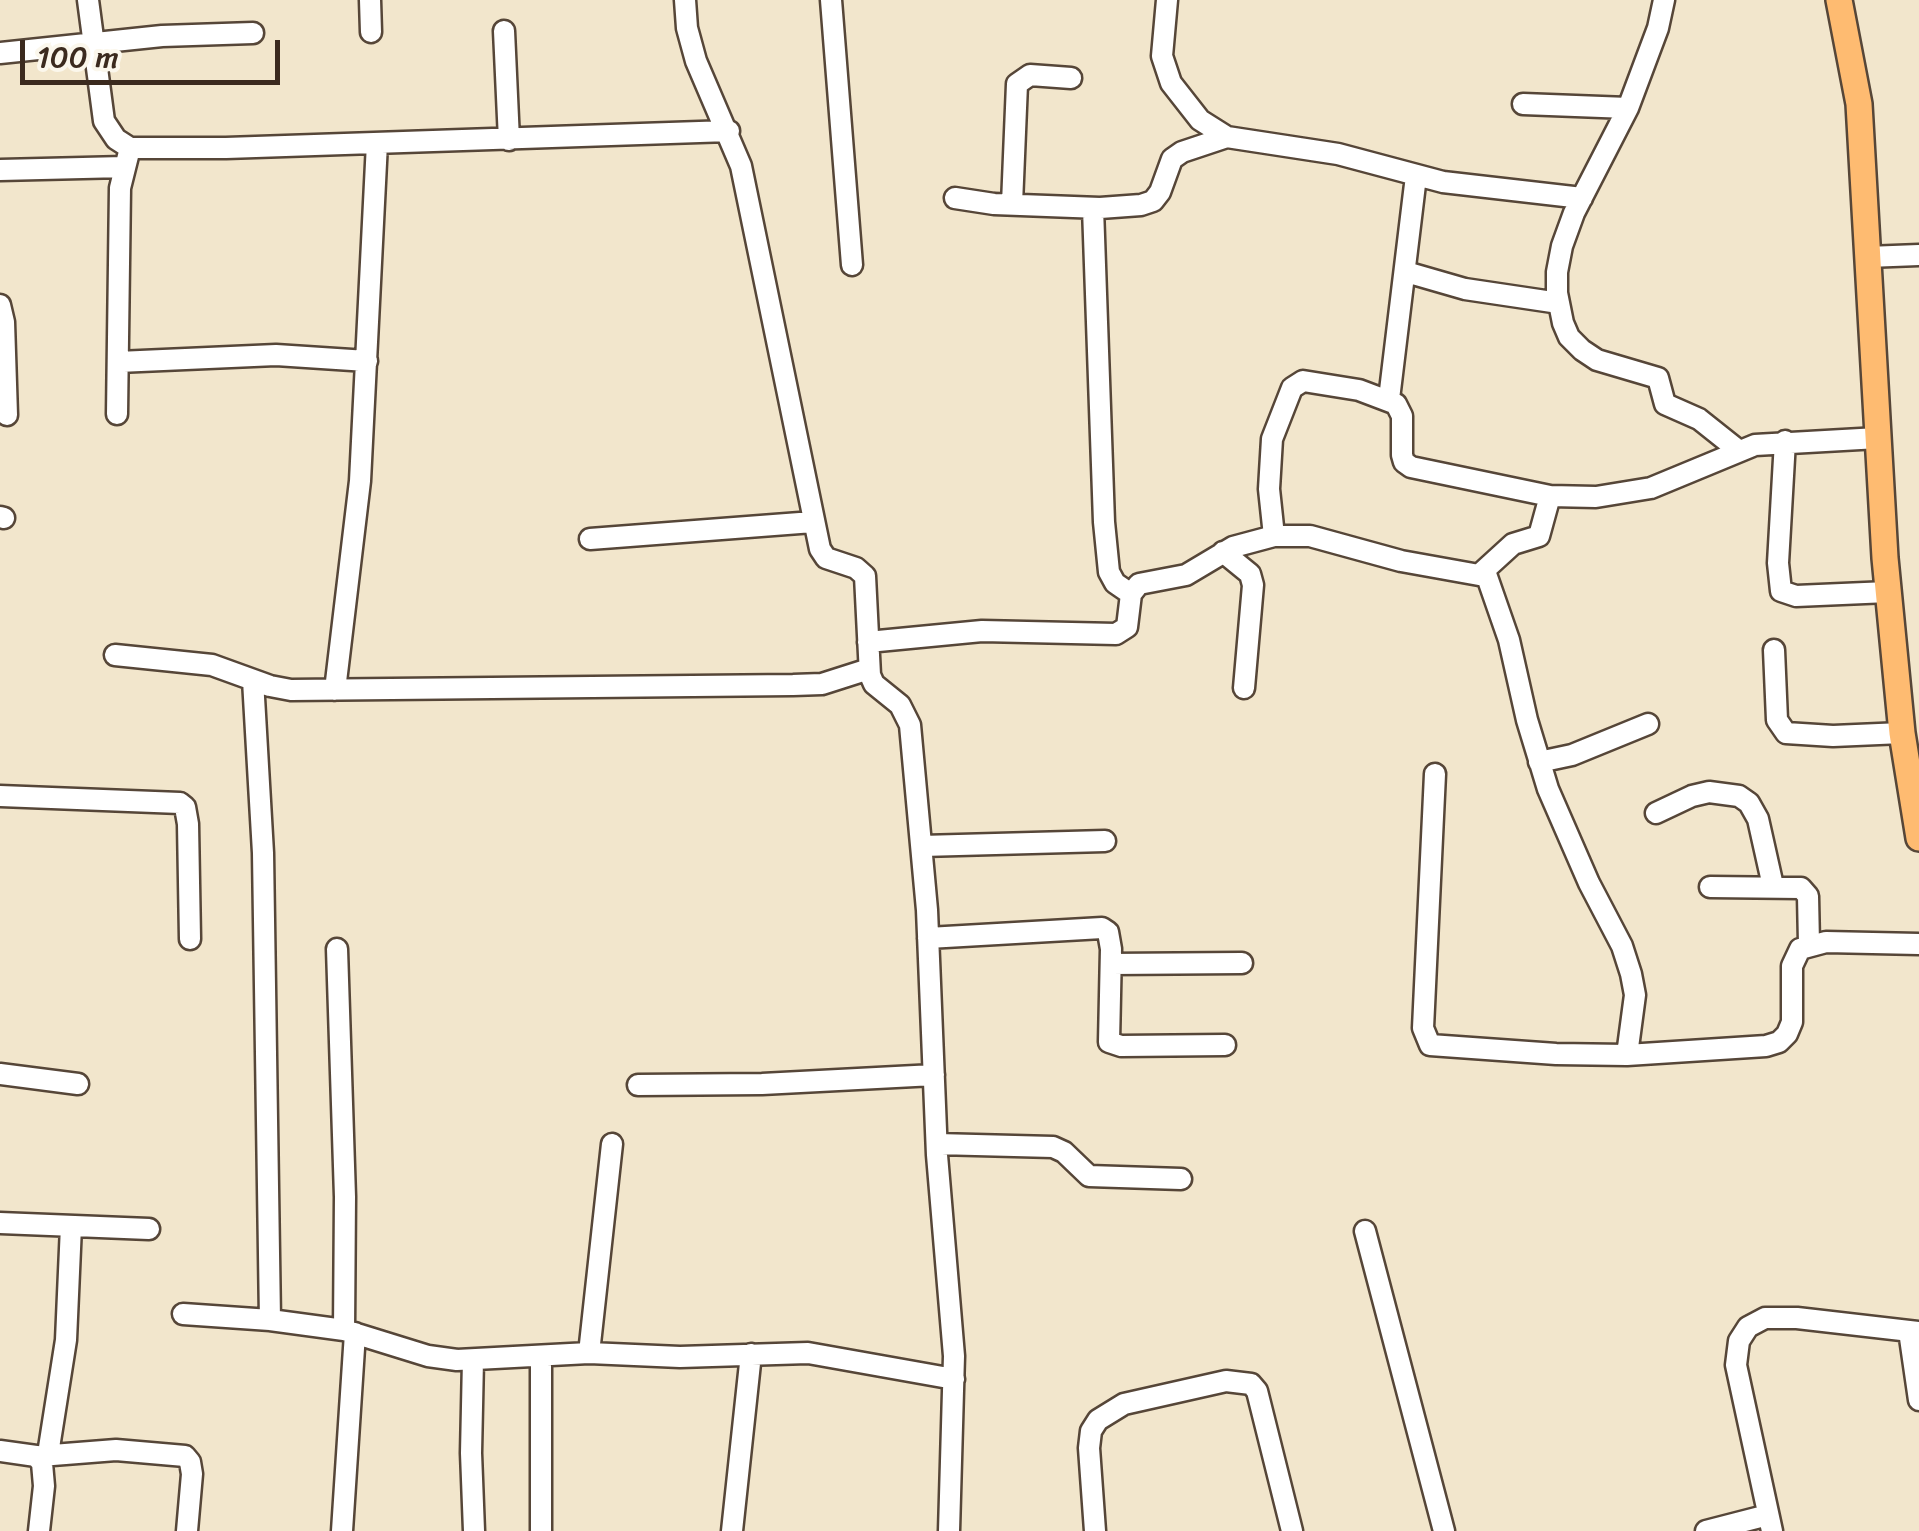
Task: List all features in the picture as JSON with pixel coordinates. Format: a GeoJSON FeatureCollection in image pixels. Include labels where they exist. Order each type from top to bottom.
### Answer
{"type":"FeatureCollection","features":[{"type":"Feature","properties":{"kind":"main road"},"geometry":{"type":"LineString","coordinates":[[1839,0],[1860,104],[1888,592],[1902,733],[1919,838]]}},
{"type":"Feature","properties":{"kind":"street"},"geometry":{"type":"LineString","coordinates":[[88,0],[104,121],[127,158],[120,188],[117,414]]}},
{"type":"Feature","properties":{"kind":"street"},"geometry":{"type":"LineString","coordinates":[[370,0],[371,32]]}},
{"type":"Feature","properties":{"kind":"street"},"geometry":{"type":"LineString","coordinates":[[684,0],[696,60],[729,131],[749,199],[813,522],[826,558],[856,568],[865,576],[869,669],[874,684],[900,705],[910,725],[922,846],[937,1144],[952,1312],[949,1531]]}},
{"type":"Feature","properties":{"kind":"street"},"geometry":{"type":"LineString","coordinates":[[832,0],[852,265]]}},
{"type":"Feature","properties":{"kind":"street"},"geometry":{"type":"LineString","coordinates":[[1166,0],[1162,56],[1171,83],[1200,120],[1227,137],[1338,154],[1443,182],[1582,198]]}},
{"type":"Feature","properties":{"kind":"street"},"geometry":{"type":"LineString","coordinates":[[1664,0],[1658,28],[1628,108],[1562,246],[1556,272],[1559,303],[1569,337],[1582,350],[1598,360],[1658,378],[1665,404],[1699,419],[1738,450]]}},
{"type":"Feature","properties":{"kind":"street"},"geometry":{"type":"LineString","coordinates":[[504,31],[509,140]]}},
{"type":"Feature","properties":{"kind":"street"},"geometry":{"type":"LineString","coordinates":[[0,53],[162,36],[253,33]]}},
{"type":"Feature","properties":{"kind":"street"},"geometry":{"type":"LineString","coordinates":[[1012,204],[1017,84],[1030,75],[1071,78]]}},
{"type":"Feature","properties":{"kind":"street"},"geometry":{"type":"LineString","coordinates":[[1523,104],[1628,108]]}},
{"type":"Feature","properties":{"kind":"street"},"geometry":{"type":"LineString","coordinates":[[0,170],[127,158],[377,144],[729,131]]}},
{"type":"Feature","properties":{"kind":"street"},"geometry":{"type":"LineString","coordinates":[[955,198],[1093,208],[1153,201],[1172,159],[1227,137]]}},
{"type":"Feature","properties":{"kind":"street"},"geometry":{"type":"LineString","coordinates":[[335,690],[360,481],[377,144]]}},
{"type":"Feature","properties":{"kind":"street"},"geometry":{"type":"LineString","coordinates":[[1389,399],[1416,176]]}},
{"type":"Feature","properties":{"kind":"street"},"geometry":{"type":"LineString","coordinates":[[1093,208],[1104,522],[1109,572],[1115,583],[1131,594]]}},
{"type":"Feature","properties":{"kind":"street"},"geometry":{"type":"LineString","coordinates":[[1868,257],[1919,255]]}},
{"type":"Feature","properties":{"kind":"street"},"geometry":{"type":"LineString","coordinates":[[1406,272],[1465,289],[1559,303]]}},
{"type":"Feature","properties":{"kind":"street"},"geometry":{"type":"LineString","coordinates":[[0,306],[7,414]]}},
{"type":"Feature","properties":{"kind":"street"},"geometry":{"type":"LineString","coordinates":[[118,362],[276,354],[366,361]]}},
{"type":"Feature","properties":{"kind":"street"},"geometry":{"type":"LineString","coordinates":[[1274,536],[1270,451],[1281,410],[1292,388],[1311,382],[1389,399],[1400,409],[1402,455],[1411,467],[1550,496],[1596,496],[1651,488],[1738,450],[1785,441],[1878,438]]}},
{"type":"Feature","properties":{"kind":"street"},"geometry":{"type":"LineString","coordinates":[[1785,441],[1778,562],[1781,590],[1796,596],[1888,592]]}},
{"type":"Feature","properties":{"kind":"street"},"geometry":{"type":"LineString","coordinates":[[868,642],[996,630],[1109,636],[1127,627],[1131,594],[1139,584],[1186,575],[1223,552],[1274,536],[1310,536],[1471,575],[1485,571],[1506,548],[1540,536],[1550,496]]}},
{"type":"Feature","properties":{"kind":"street"},"geometry":{"type":"LineString","coordinates":[[590,539],[813,522]]}},
{"type":"Feature","properties":{"kind":"street"},"geometry":{"type":"LineString","coordinates":[[1223,552],[1250,574],[1253,585],[1244,688]]}},
{"type":"Feature","properties":{"kind":"street"},"geometry":{"type":"LineString","coordinates":[[1485,571],[1560,819],[1622,946],[1631,974],[1635,995],[1627,1055]]}},
{"type":"Feature","properties":{"kind":"street"},"geometry":{"type":"LineString","coordinates":[[1774,650],[1777,720],[1786,734],[1902,733]]}},
{"type":"Feature","properties":{"kind":"street"},"geometry":{"type":"LineString","coordinates":[[114,655],[212,665],[292,690],[822,684],[869,669]]}},
{"type":"Feature","properties":{"kind":"street"},"geometry":{"type":"LineString","coordinates":[[253,680],[264,852],[270,1320]]}},
{"type":"Feature","properties":{"kind":"street"},"geometry":{"type":"LineString","coordinates":[[1540,762],[1572,755],[1648,724]]}},
{"type":"Feature","properties":{"kind":"street"},"geometry":{"type":"LineString","coordinates":[[1435,774],[1423,1028],[1426,1040],[1435,1046],[1627,1055],[1732,1050],[1779,1042],[1788,1034],[1792,1022],[1794,956],[1809,944],[1919,944]]}},
{"type":"Feature","properties":{"kind":"street"},"geometry":{"type":"LineString","coordinates":[[1656,813],[1708,792],[1739,796],[1758,820],[1773,886]]}},
{"type":"Feature","properties":{"kind":"street"},"geometry":{"type":"LineString","coordinates":[[0,796],[180,803],[185,807],[188,824],[190,939]]}},
{"type":"Feature","properties":{"kind":"street"},"geometry":{"type":"LineString","coordinates":[[922,846],[1105,842]]}},
{"type":"Feature","properties":{"kind":"street"},"geometry":{"type":"LineString","coordinates":[[1710,886],[1773,886],[1806,891],[1809,944]]}},
{"type":"Feature","properties":{"kind":"street"},"geometry":{"type":"LineString","coordinates":[[928,938],[1097,927],[1108,932],[1110,938],[1109,1042],[1121,1046],[1225,1045]]}},
{"type":"Feature","properties":{"kind":"street"},"geometry":{"type":"LineString","coordinates":[[337,949],[350,1332],[342,1531]]}},
{"type":"Feature","properties":{"kind":"street"},"geometry":{"type":"LineString","coordinates":[[1110,964],[1242,962]]}},
{"type":"Feature","properties":{"kind":"street"},"geometry":{"type":"LineString","coordinates":[[0,1074],[78,1084]]}},
{"type":"Feature","properties":{"kind":"street"},"geometry":{"type":"LineString","coordinates":[[638,1086],[934,1075]]}},
{"type":"Feature","properties":{"kind":"street"},"geometry":{"type":"LineString","coordinates":[[589,1352],[612,1144]]}},
{"type":"Feature","properties":{"kind":"street"},"geometry":{"type":"LineString","coordinates":[[937,1144],[1052,1147],[1064,1152],[1090,1176],[1181,1179]]}},
{"type":"Feature","properties":{"kind":"street"},"geometry":{"type":"LineString","coordinates":[[0,1223],[149,1229]]}},
{"type":"Feature","properties":{"kind":"street"},"geometry":{"type":"LineString","coordinates":[[38,1531],[42,1455],[66,1340],[72,1226]]}},
{"type":"Feature","properties":{"kind":"street"},"geometry":{"type":"LineString","coordinates":[[1364,1232],[1444,1531]]}},
{"type":"Feature","properties":{"kind":"street"},"geometry":{"type":"LineString","coordinates":[[183,1314],[270,1320],[350,1332],[428,1356],[473,1360],[589,1352],[680,1357],[808,1353],[954,1379]]}},
{"type":"Feature","properties":{"kind":"street"},"geometry":{"type":"LineString","coordinates":[[1706,1531],[1770,1523],[1736,1365],[1738,1341],[1748,1327],[1766,1318],[1796,1318],[1914,1331],[1919,1400]]}},
{"type":"Feature","properties":{"kind":"street"},"geometry":{"type":"LineString","coordinates":[[732,1531],[751,1354]]}},
{"type":"Feature","properties":{"kind":"street"},"geometry":{"type":"LineString","coordinates":[[541,1531],[542,1356]]}},
{"type":"Feature","properties":{"kind":"street"},"geometry":{"type":"LineString","coordinates":[[473,1360],[474,1531]]}},
{"type":"Feature","properties":{"kind":"street"},"geometry":{"type":"LineString","coordinates":[[1095,1531],[1089,1448],[1098,1420],[1124,1404],[1226,1381],[1250,1384],[1258,1391],[1292,1531]]}},
{"type":"Feature","properties":{"kind":"street"},"geometry":{"type":"LineString","coordinates":[[0,1452],[42,1455],[116,1450],[185,1456],[192,1474],[186,1531]]}}]}
